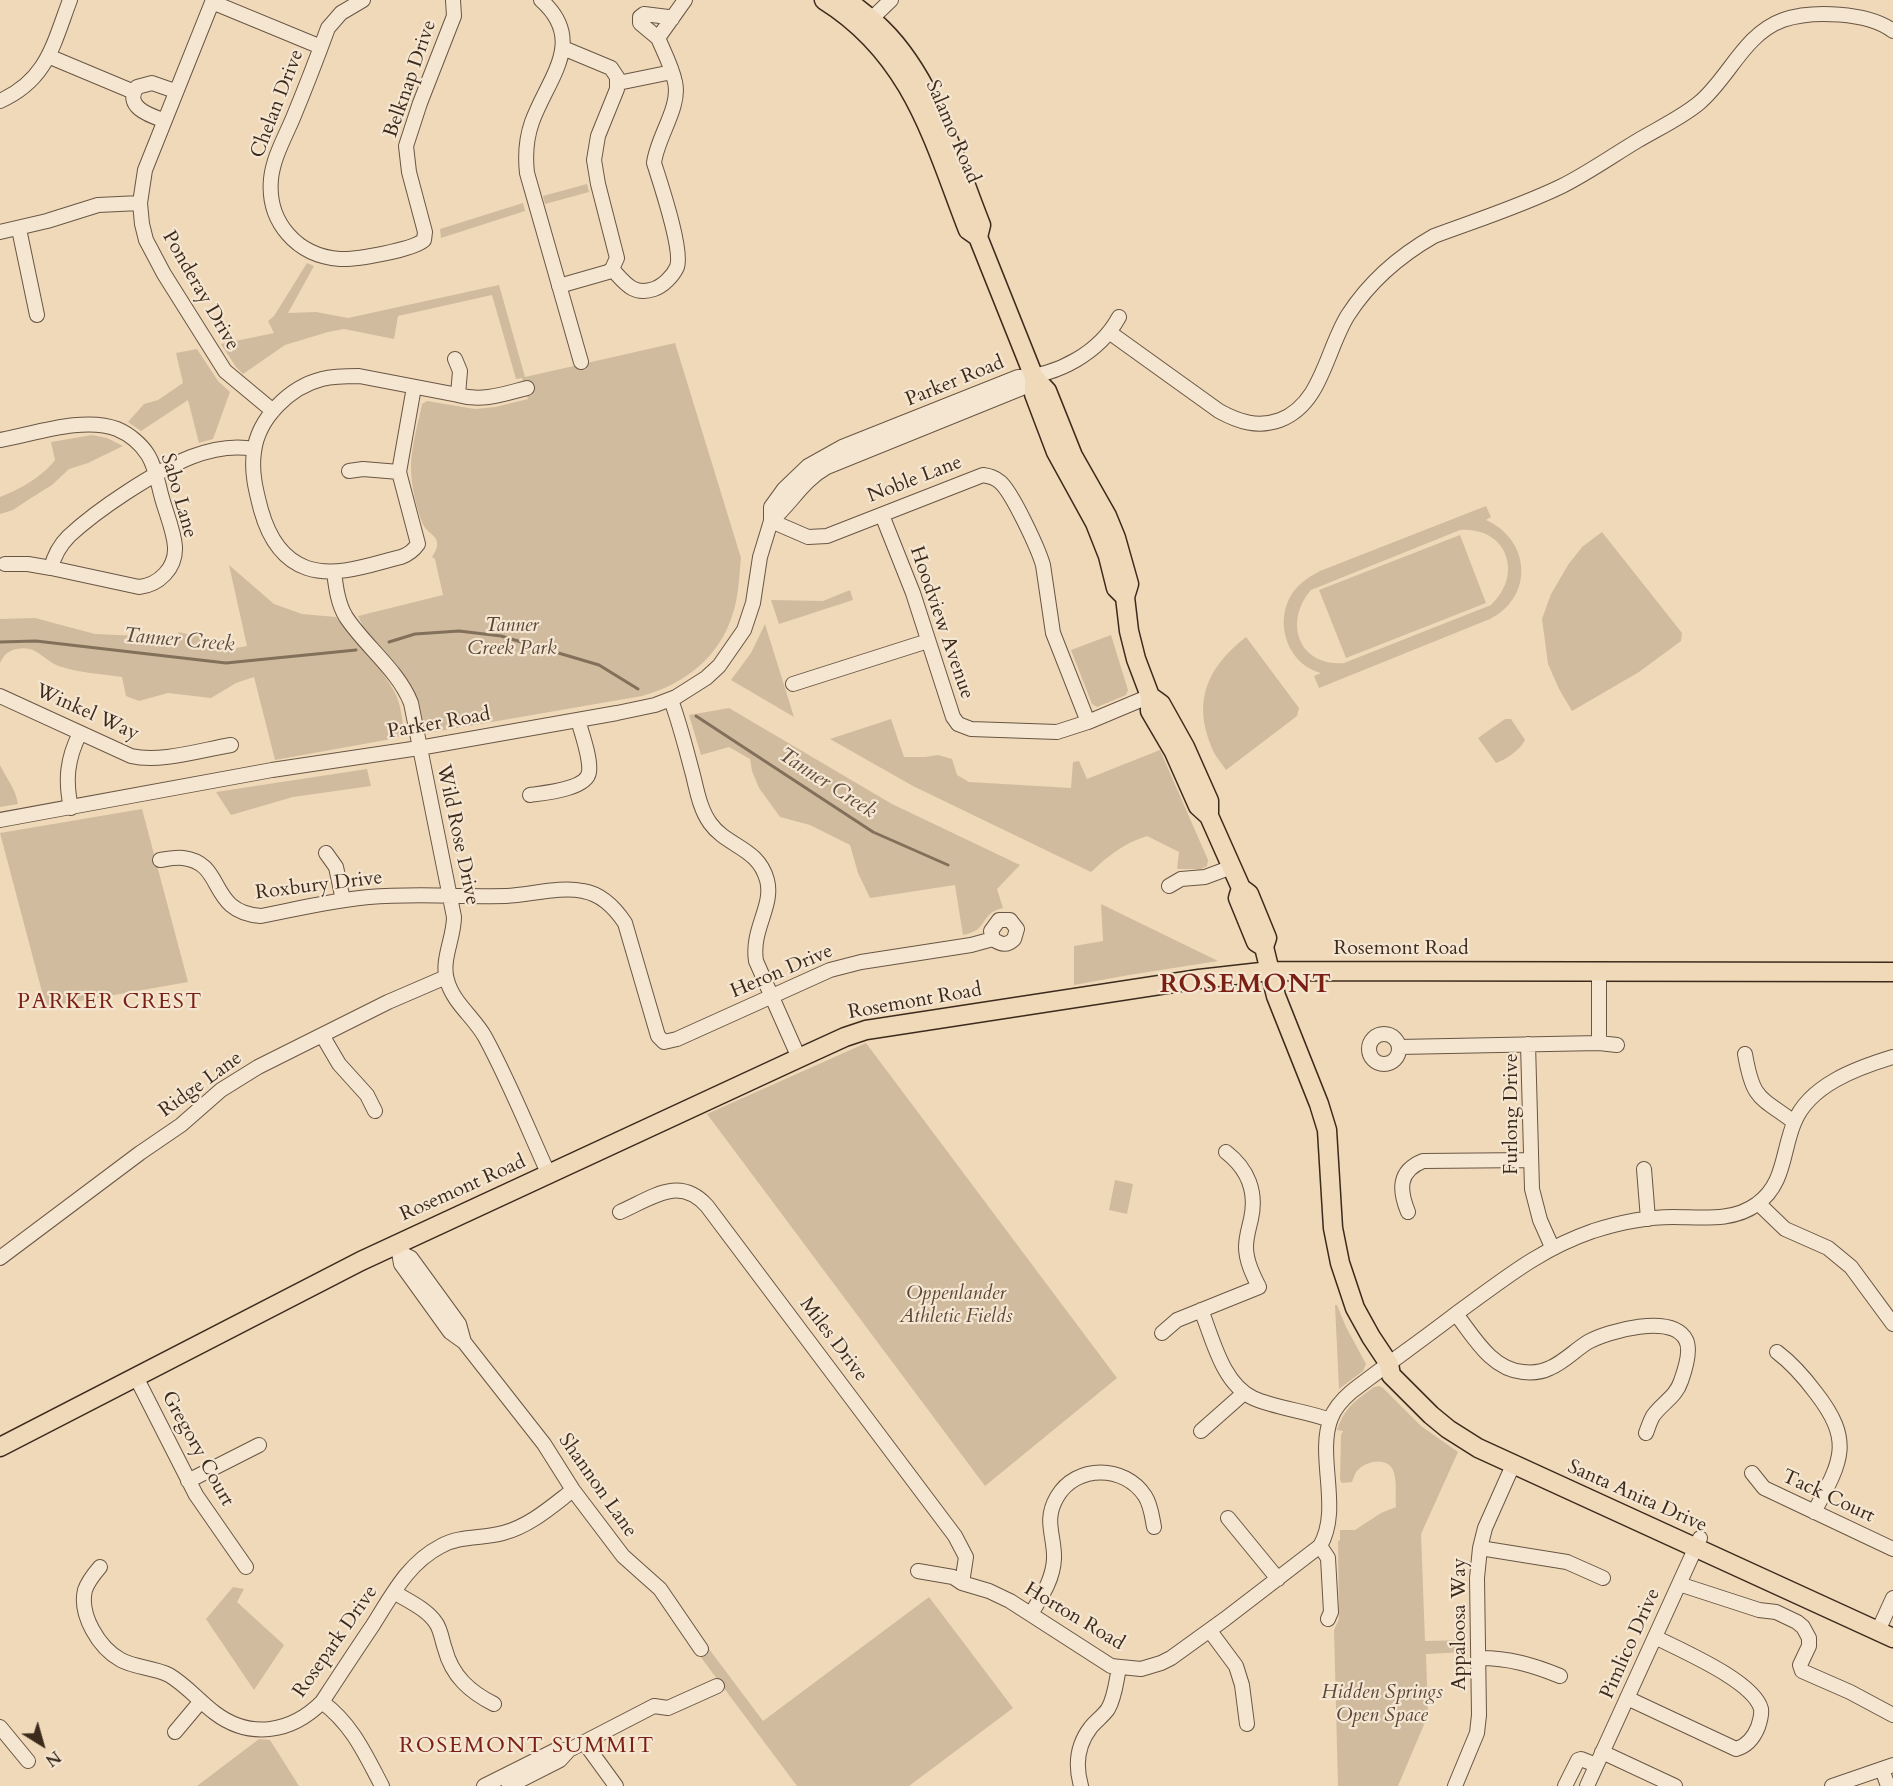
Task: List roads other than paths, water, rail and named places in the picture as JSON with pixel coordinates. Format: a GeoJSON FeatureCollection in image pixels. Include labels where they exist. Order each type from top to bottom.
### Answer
{"type":"FeatureCollection","features":[{"type":"Feature","properties":{"kind":"main road","name":"Salamo Road"},"geometry":{"type":"LineString","coordinates":[[824,0],[865,24]]}},
{"type":"Feature","properties":{"kind":"main road","name":"Salamo Road"},"geometry":{"type":"LineString","coordinates":[[847,0],[908,86],[925,119],[968,230],[978,237],[1034,377],[1047,391],[1073,456],[1114,532],[1129,584],[1125,597],[1132,645],[1150,696],[1150,711],[1174,753],[1198,806],[1209,816],[1241,888],[1249,894],[1268,938],[1264,947],[1270,971]]}},
{"type":"Feature","properties":{"kind":"main road","name":"Rosemont Road"},"geometry":{"type":"LineString","coordinates":[[0,1447],[323,1280],[397,1248],[851,1034],[873,1028],[1217,976],[1270,971],[1893,972]]}},
{"type":"Feature","properties":{"kind":"main road","name":"Santa Anita Drive"},"geometry":{"type":"LineString","coordinates":[[1270,971],[1280,1009],[1319,1104],[1327,1130],[1332,1218],[1340,1263],[1355,1308],[1389,1364],[1391,1375],[1418,1404],[1467,1442],[1513,1465],[1697,1543],[1887,1629]]}},
{"type":"Feature","properties":{"kind":"main road","name":"Santa Anita Drive"},"geometry":{"type":"LineString","coordinates":[[1389,1364],[1400,1368],[1441,1410],[1482,1438],[1697,1543]]}},
{"type":"Feature","properties":{"kind":"street"},"geometry":{"type":"LineString","coordinates":[[0,101],[28,85],[42,68],[70,0]]}},
{"type":"Feature","properties":{"kind":"street","name":"Chelan Drive"},"geometry":{"type":"LineString","coordinates":[[363,0],[352,5],[334,20],[321,47],[271,177],[272,202],[281,225],[305,250],[316,255],[349,260],[404,249],[424,240]]}},
{"type":"Feature","properties":{"kind":"street","name":"Belknap Drive"},"geometry":{"type":"LineString","coordinates":[[424,240],[425,232],[409,172],[406,147],[423,94],[454,16],[453,0]]}},
{"type":"Feature","properties":{"kind":"street"},"geometry":{"type":"LineString","coordinates":[[541,0],[555,14],[562,34],[563,48],[558,67],[532,122],[525,159],[581,362]]}},
{"type":"Feature","properties":{"kind":"street"},"geometry":{"type":"LineString","coordinates":[[658,38],[685,0]]}},
{"type":"Feature","properties":{"kind":"street"},"geometry":{"type":"LineString","coordinates":[[865,24],[891,0]]}},
{"type":"Feature","properties":{"kind":"street"},"geometry":{"type":"LineString","coordinates":[[1808,0],[1808,15]]}},
{"type":"Feature","properties":{"kind":"street"},"geometry":{"type":"LineString","coordinates":[[212,1],[321,47]]}},
{"type":"Feature","properties":{"kind":"street","name":"Ponderay Drive"},"geometry":{"type":"LineString","coordinates":[[212,1],[163,120],[145,171],[140,203],[142,224],[153,255],[225,372],[273,411]]}},
{"type":"Feature","properties":{"kind":"street"},"geometry":{"type":"LineString","coordinates":[[612,269],[629,288],[646,292],[658,288],[670,278],[678,266],[677,249],[654,163],[656,150],[676,100],[675,80],[658,38],[640,23],[640,17],[644,14],[668,16],[672,19]]}},
{"type":"Feature","properties":{"kind":"street"},"geometry":{"type":"LineString","coordinates":[[1109,332],[1235,420],[1254,424],[1270,423],[1288,417],[1302,407],[1313,392],[1337,335],[1359,299],[1375,279],[1399,258],[1434,236],[1564,185],[1663,126],[1699,103],[1758,34],[1783,20],[1808,15],[1848,15],[1869,19],[1893,31]]}},
{"type":"Feature","properties":{"kind":"street"},"geometry":{"type":"LineString","coordinates":[[559,286],[594,277],[612,269],[617,258],[594,160],[598,136],[616,78],[611,68],[563,48]]}},
{"type":"Feature","properties":{"kind":"street"},"geometry":{"type":"LineString","coordinates":[[48,56],[134,92]]}},
{"type":"Feature","properties":{"kind":"street"},"geometry":{"type":"LineString","coordinates":[[616,78],[629,72],[670,67]]}},
{"type":"Feature","properties":{"kind":"street"},"geometry":{"type":"LineString","coordinates":[[163,120],[145,113],[136,106],[132,99],[134,92],[137,87],[152,83],[175,91]]}},
{"type":"Feature","properties":{"kind":"street"},"geometry":{"type":"LineString","coordinates":[[0,232],[19,229],[98,205],[140,203]]}},
{"type":"Feature","properties":{"kind":"street"},"geometry":{"type":"LineString","coordinates":[[19,229],[37,315]]}},
{"type":"Feature","properties":{"kind":"street","name":"Parker Road"},"geometry":{"type":"LineString","coordinates":[[0,820],[283,769],[578,720],[638,709],[670,700],[713,672],[740,638],[752,611],[760,557],[771,521],[771,507],[784,489],[808,466],[828,454],[1018,377],[1034,377],[1082,357],[1097,346],[1119,317]]}},
{"type":"Feature","properties":{"kind":"street"},"geometry":{"type":"LineString","coordinates":[[455,359],[460,371],[458,395]]}},
{"type":"Feature","properties":{"kind":"street"},"geometry":{"type":"LineString","coordinates":[[414,387],[399,472],[418,544],[406,555],[334,572],[308,569],[298,564],[281,551],[271,538],[255,487],[254,449],[273,411],[287,397],[323,378],[358,376],[458,395],[468,398],[483,398],[527,388]]}},
{"type":"Feature","properties":{"kind":"street","name":"Sabo Lane"},"geometry":{"type":"LineString","coordinates":[[0,440],[88,424],[116,428],[137,442],[147,453],[156,475],[175,546],[169,569],[157,582],[139,587],[28,564],[5,564]]}},
{"type":"Feature","properties":{"kind":"street"},"geometry":{"type":"LineString","coordinates":[[51,568],[55,554],[69,536],[118,498],[156,475],[192,456],[225,447],[254,449]]}},
{"type":"Feature","properties":{"kind":"street"},"geometry":{"type":"LineString","coordinates":[[349,471],[363,468],[399,472]]}},
{"type":"Feature","properties":{"kind":"street","name":"Noble Lane"},"geometry":{"type":"LineString","coordinates":[[771,521],[801,535],[819,538],[983,475],[994,477],[1002,483],[1040,554],[1053,633],[1088,722]]}},
{"type":"Feature","properties":{"kind":"street","name":"Hoodview Avenue"},"geometry":{"type":"LineString","coordinates":[[882,514],[910,584],[953,717],[962,726],[971,729],[1057,732],[1088,722],[1150,696]]}},
{"type":"Feature","properties":{"kind":"street","name":"Wild Rose Drive"},"geometry":{"type":"LineString","coordinates":[[334,572],[338,595],[346,616],[408,696],[412,710],[418,748],[451,895],[454,931],[446,962],[446,978]]}},
{"type":"Feature","properties":{"kind":"street"},"geometry":{"type":"LineString","coordinates":[[793,684],[928,641]]}},
{"type":"Feature","properties":{"kind":"street","name":"Winkel Way"},"geometry":{"type":"LineString","coordinates":[[0,696],[141,758],[156,758],[231,745]]}},
{"type":"Feature","properties":{"kind":"street"},"geometry":{"type":"LineString","coordinates":[[670,700],[680,725],[698,795],[708,819],[723,836],[754,856],[767,879],[768,895],[754,946],[756,961],[799,1058]]}},
{"type":"Feature","properties":{"kind":"street"},"geometry":{"type":"LineString","coordinates":[[530,795],[578,786],[587,778],[590,770],[578,720]]}},
{"type":"Feature","properties":{"kind":"street"},"geometry":{"type":"LineString","coordinates":[[71,808],[66,781],[68,766],[80,733]]}},
{"type":"Feature","properties":{"kind":"street"},"geometry":{"type":"LineString","coordinates":[[326,853],[336,867],[344,900]]}},
{"type":"Feature","properties":{"kind":"street","name":"Roxbury Drive"},"geometry":{"type":"LineString","coordinates":[[160,860],[182,857],[202,865],[213,878],[226,902],[240,912],[261,916],[369,897],[532,895],[564,890],[585,891],[607,902],[618,912],[625,923],[661,1041]]}},
{"type":"Feature","properties":{"kind":"street"},"geometry":{"type":"LineString","coordinates":[[1169,886],[1181,879],[1204,877],[1232,867]]}},
{"type":"Feature","properties":{"kind":"street","name":"Heron Drive"},"geometry":{"type":"LineString","coordinates":[[661,1041],[677,1039],[818,975],[853,964],[971,945],[993,939]]}},
{"type":"Feature","properties":{"kind":"street"},"geometry":{"type":"LineString","coordinates":[[1599,971],[1599,1043]]}},
{"type":"Feature","properties":{"kind":"street"},"geometry":{"type":"LineString","coordinates":[[446,978],[462,1008],[490,1047],[549,1175]]}},
{"type":"Feature","properties":{"kind":"street","name":"Ridge Lane"},"geometry":{"type":"LineString","coordinates":[[0,1258],[181,1125],[221,1090],[258,1067],[322,1035],[424,986],[446,978]]}},
{"type":"Feature","properties":{"kind":"street"},"geometry":{"type":"LineString","coordinates":[[322,1035],[339,1064],[367,1095],[375,1111]]}},
{"type":"Feature","properties":{"kind":"street"},"geometry":{"type":"LineString","coordinates":[[1399,1047],[1528,1044]]}},
{"type":"Feature","properties":{"kind":"street","name":"Furlong Drive"},"geometry":{"type":"LineString","coordinates":[[1552,1247],[1535,1205],[1532,1189],[1528,1044],[1617,1045]]}},
{"type":"Feature","properties":{"kind":"street"},"geometry":{"type":"LineString","coordinates":[[1745,1054],[1749,1076],[1757,1095],[1794,1122]]}},
{"type":"Feature","properties":{"kind":"street"},"geometry":{"type":"LineString","coordinates":[[1328,1619],[1331,1612],[1328,1558],[1320,1546],[1328,1528],[1327,1440],[1330,1420],[1342,1401],[1351,1392],[1516,1269],[1552,1247],[1597,1230],[1648,1219],[1718,1217],[1740,1213],[1759,1204],[1774,1186],[1781,1172],[1794,1122],[1808,1101],[1833,1082],[1893,1057]]}},
{"type":"Feature","properties":{"kind":"street"},"geometry":{"type":"LineString","coordinates":[[1162,1333],[1177,1320],[1259,1287],[1246,1254],[1253,1208],[1252,1188],[1236,1160],[1226,1152]]}},
{"type":"Feature","properties":{"kind":"street"},"geometry":{"type":"LineString","coordinates":[[1408,1212],[1402,1198],[1401,1185],[1410,1168],[1423,1161],[1531,1160]]}},
{"type":"Feature","properties":{"kind":"street"},"geometry":{"type":"LineString","coordinates":[[1644,1169],[1648,1219]]}},
{"type":"Feature","properties":{"kind":"street","name":"Miles Drive"},"geometry":{"type":"LineString","coordinates":[[620,1212],[675,1189],[692,1193],[707,1206],[955,1536],[966,1557],[962,1583]]}},
{"type":"Feature","properties":{"kind":"street"},"geometry":{"type":"LineString","coordinates":[[1759,1204],[1785,1228],[1815,1241],[1842,1259],[1888,1305],[1893,1324]]}},
{"type":"Feature","properties":{"kind":"street","name":"Shannon Lane"},"geometry":{"type":"LineString","coordinates":[[397,1248],[400,1264],[450,1332],[464,1341],[544,1444],[573,1490],[623,1556],[660,1589],[701,1648]]}},
{"type":"Feature","properties":{"kind":"street"},"geometry":{"type":"LineString","coordinates":[[1202,1310],[1227,1373],[1233,1383],[1244,1393],[1330,1420]]}},
{"type":"Feature","properties":{"kind":"street"},"geometry":{"type":"LineString","coordinates":[[1456,1314],[1492,1359],[1507,1368],[1523,1372],[1537,1372],[1551,1368],[1587,1342],[1619,1330],[1655,1326],[1678,1332],[1687,1342],[1688,1348],[1681,1381],[1675,1394],[1653,1416],[1646,1433]]}},
{"type":"Feature","properties":{"kind":"street"},"geometry":{"type":"LineString","coordinates":[[1777,1352],[1792,1362],[1828,1409],[1839,1432],[1840,1449],[1837,1466],[1814,1512]]}},
{"type":"Feature","properties":{"kind":"street","name":"Gregory Court"},"geometry":{"type":"LineString","coordinates":[[136,1377],[196,1495],[246,1568]]}},
{"type":"Feature","properties":{"kind":"street"},"geometry":{"type":"LineString","coordinates":[[1201,1431],[1244,1393]]}},
{"type":"Feature","properties":{"kind":"street"},"geometry":{"type":"LineString","coordinates":[[188,1481],[259,1445]]}},
{"type":"Feature","properties":{"kind":"street","name":"Appaloosa Way"},"geometry":{"type":"LineString","coordinates":[[1455,1786],[1477,1733],[1480,1659],[1477,1578],[1480,1548],[1485,1528],[1513,1465]]}},
{"type":"Feature","properties":{"kind":"street"},"geometry":{"type":"LineString","coordinates":[[1031,1614],[1047,1586],[1052,1569],[1053,1548],[1049,1527],[1051,1512],[1057,1496],[1070,1482],[1084,1475],[1099,1472],[1122,1476],[1138,1487],[1145,1496],[1150,1506],[1154,1527]]}},
{"type":"Feature","properties":{"kind":"street","name":"Tack Court"},"geometry":{"type":"LineString","coordinates":[[1752,1473],[1764,1488],[1893,1549]]}},
{"type":"Feature","properties":{"kind":"street","name":"Rosepark Drive"},"geometry":{"type":"LineString","coordinates":[[100,1567],[90,1579],[85,1594],[86,1610],[92,1628],[102,1643],[121,1660],[170,1676],[218,1715],[233,1723],[270,1730],[296,1723],[322,1702],[409,1570],[432,1551],[463,1538],[501,1534],[517,1528],[573,1490]]}},
{"type":"Feature","properties":{"kind":"street"},"geometry":{"type":"LineString","coordinates":[[1228,1518],[1278,1579]]}},
{"type":"Feature","properties":{"kind":"street","name":"Pimlico Drive"},"geometry":{"type":"LineString","coordinates":[[1587,1786],[1697,1543]]}},
{"type":"Feature","properties":{"kind":"street","name":"Horton Road"},"geometry":{"type":"LineString","coordinates":[[918,1571],[953,1577],[962,1583],[1010,1600],[1102,1661],[1119,1668],[1141,1669],[1161,1664],[1210,1631],[1320,1546]]}},
{"type":"Feature","properties":{"kind":"street"},"geometry":{"type":"LineString","coordinates":[[1480,1548],[1567,1562],[1603,1578]]}},
{"type":"Feature","properties":{"kind":"street"},"geometry":{"type":"LineString","coordinates":[[1679,1584],[1759,1610],[1776,1612],[1797,1622],[1809,1638],[1809,1646],[1800,1665],[1802,1671],[1850,1692],[1893,1715]]}},
{"type":"Feature","properties":{"kind":"street"},"geometry":{"type":"LineString","coordinates":[[394,1592],[432,1618],[440,1629],[445,1652],[456,1674],[472,1692],[494,1704]]}},
{"type":"Feature","properties":{"kind":"street"},"geometry":{"type":"LineString","coordinates":[[1887,1629],[1893,1598]]}},
{"type":"Feature","properties":{"kind":"street"},"geometry":{"type":"LineString","coordinates":[[1210,1631],[1237,1668],[1242,1685],[1247,1724]]}},
{"type":"Feature","properties":{"kind":"street"},"geometry":{"type":"LineString","coordinates":[[1627,1698],[1736,1749],[1746,1744],[1758,1727],[1761,1718],[1760,1707],[1742,1684],[1655,1637]]}},
{"type":"Feature","properties":{"kind":"street"},"geometry":{"type":"LineString","coordinates":[[1480,1659],[1503,1659],[1526,1663],[1560,1676]]}},
{"type":"Feature","properties":{"kind":"street"},"geometry":{"type":"LineString","coordinates":[[1081,1786],[1077,1760],[1080,1748],[1086,1734],[1112,1701],[1119,1668]]}},
{"type":"Feature","properties":{"kind":"street"},"geometry":{"type":"LineString","coordinates":[[509,1786],[560,1760],[569,1750],[654,1706],[668,1708],[717,1686]]}},
{"type":"Feature","properties":{"kind":"street"},"geometry":{"type":"LineString","coordinates":[[175,1732],[201,1701]]}},
{"type":"Feature","properties":{"kind":"street"},"geometry":{"type":"LineString","coordinates":[[322,1702],[345,1721],[352,1730],[382,1786]]}},
{"type":"Feature","properties":{"kind":"street"},"geometry":{"type":"LineString","coordinates":[[0,1727],[28,1761]]}},
{"type":"Feature","properties":{"kind":"street"},"geometry":{"type":"LineString","coordinates":[[584,1742],[616,1786]]}},
{"type":"Feature","properties":{"kind":"street"},"geometry":{"type":"LineString","coordinates":[[484,1786],[556,1750],[569,1750]]}},
{"type":"Feature","properties":{"kind":"street"},"geometry":{"type":"LineString","coordinates":[[1565,1786],[1579,1759],[1599,1758],[1675,1786]]}},
{"type":"Feature","properties":{"kind":"street"},"geometry":{"type":"LineString","coordinates":[[1832,1786],[1887,1767],[1888,1786]]}},
{"type":"Feature","properties":{"kind":"waterway","name":"Tanner Creek"},"geometry":{"type":"LineString","coordinates":[[389,642],[415,634],[459,631],[501,636],[599,665],[638,689]]}},
{"type":"Feature","properties":{"kind":"waterway","name":"Tanner Creek"},"geometry":{"type":"LineString","coordinates":[[0,642],[36,641],[226,663],[356,650]]}},
{"type":"Feature","properties":{"kind":"waterway","name":"Tanner Creek"},"geometry":{"type":"LineString","coordinates":[[696,716],[873,832],[948,865]]}},
{"type":"Feature","properties":{"kind":"district","name":"ROSEMONT"},"geometry":{"type":"Point","coordinates":[1246,986]}},
{"type":"Feature","properties":{"kind":"district","name":"PARKER CREST"},"geometry":{"type":"Point","coordinates":[110,1003]}},
{"type":"Feature","properties":{"kind":"district","name":"ROSEMONT SUMMIT"},"geometry":{"type":"Point","coordinates":[527,1747]}},
{"type":"Feature","properties":{"kind":"park label","name":"Tanner Creek Park"},"geometry":{"type":"Point","coordinates":[512,638]}},
{"type":"Feature","properties":{"kind":"park label","name":"Oppenlander Athletic Fields"},"geometry":{"type":"Point","coordinates":[956,1306]}},
{"type":"Feature","properties":{"kind":"park label","name":"Hidden Springs Open Space"},"geometry":{"type":"Point","coordinates":[1382,1704]}}]}
